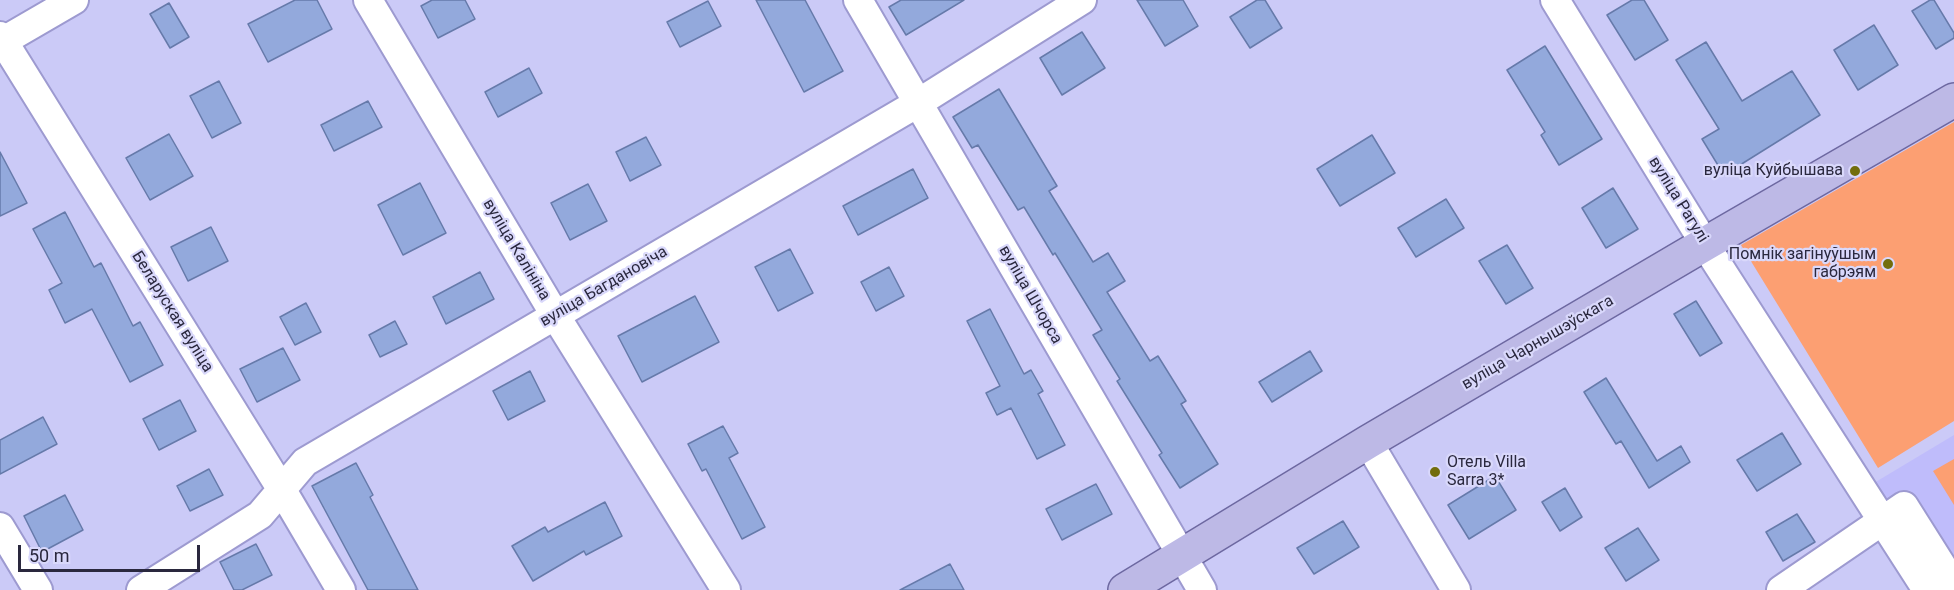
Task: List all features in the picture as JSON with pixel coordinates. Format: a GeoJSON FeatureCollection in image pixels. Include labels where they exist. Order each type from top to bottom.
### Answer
{"type":"FeatureCollection","features":[{"type":"Feature","properties":{"kind":"main road","name":"вуліца Чарнышэўскага"},"geometry":{"type":"LineString","coordinates":[[1125,590],[1368,442],[1954,100]]}},
{"type":"Feature","properties":{"kind":"street"},"geometry":{"type":"LineString","coordinates":[[1,40],[74,0]]}},
{"type":"Feature","properties":{"kind":"street","name":"вуліца Калініна"},"geometry":{"type":"LineString","coordinates":[[368,0],[555,315],[726,590]]}},
{"type":"Feature","properties":{"kind":"street","name":"вуліца Шчорса"},"geometry":{"type":"LineString","coordinates":[[858,0],[1202,590]]}},
{"type":"Feature","properties":{"kind":"street","name":"вуліца Багдановіча"},"geometry":{"type":"LineString","coordinates":[[141,590],[260,515],[305,462],[918,103],[1082,0]]}},
{"type":"Feature","properties":{"kind":"street","name":"вуліца Рагулі"},"geometry":{"type":"LineString","coordinates":[[1555,0],[1705,244],[1927,590]]}},
{"type":"Feature","properties":{"kind":"street","name":"Беларуская вуліца"},"geometry":{"type":"LineString","coordinates":[[1,40],[282,490],[341,590]]}},
{"type":"Feature","properties":{"kind":"street"},"geometry":{"type":"LineString","coordinates":[[1368,442],[1456,590]]}},
{"type":"Feature","properties":{"kind":"street"},"geometry":{"type":"LineString","coordinates":[[1781,590],[1904,506],[1952,582],[1942,590]]}},
{"type":"Feature","properties":{"kind":"street"},"geometry":{"type":"LineString","coordinates":[[0,527],[38,590]]}},
{"type":"Feature","properties":{"kind":"shaded area"},"geometry":{"type":"Polygon","coordinates":[[[1954,122],[1954,421],[1878,468],[1741,245],[1954,122]]]}},
{"type":"Feature","properties":{"kind":"shaded area"},"geometry":{"type":"Polygon","coordinates":[[[1954,435],[1954,590],[1938,590],[1874,483],[1954,435]]]}},
{"type":"Feature","properties":{"kind":"shaded area"},"geometry":{"type":"Polygon","coordinates":[[[1954,459],[1954,505],[1933,471],[1954,459]]]}},
{"type":"Feature","properties":{"kind":"building"},"geometry":{"type":"Polygon","coordinates":[[[295,0],[317,0],[332,29],[268,62],[248,24],[295,0]]]}},
{"type":"Feature","properties":{"kind":"building"},"geometry":{"type":"Polygon","coordinates":[[[432,0],[465,0],[475,19],[438,38],[421,6],[432,0]]]}},
{"type":"Feature","properties":{"kind":"building"},"geometry":{"type":"Polygon","coordinates":[[[756,0],[805,0],[843,71],[804,92],[756,0]]]}},
{"type":"Feature","properties":{"kind":"building"},"geometry":{"type":"Polygon","coordinates":[[[901,0],[964,0],[906,35],[889,7],[901,0]]]}},
{"type":"Feature","properties":{"kind":"building"},"geometry":{"type":"Polygon","coordinates":[[[1137,0],[1183,0],[1198,26],[1165,46],[1137,0]]]}},
{"type":"Feature","properties":{"kind":"building"},"geometry":{"type":"Polygon","coordinates":[[[1257,0],[1265,0],[1282,28],[1250,48],[1230,17],[1257,0]]]}},
{"type":"Feature","properties":{"kind":"building"},"geometry":{"type":"Polygon","coordinates":[[[1632,0],[1644,0],[1668,40],[1635,60],[1607,15],[1632,0]]]}},
{"type":"Feature","properties":{"kind":"building"},"geometry":{"type":"Polygon","coordinates":[[[1934,0],[1954,33],[1954,38],[1936,49],[1912,11],[1934,0]]]}},
{"type":"Feature","properties":{"kind":"building"},"geometry":{"type":"Polygon","coordinates":[[[708,1],[721,26],[680,47],[667,22],[708,1]]]}},
{"type":"Feature","properties":{"kind":"building"},"geometry":{"type":"Polygon","coordinates":[[[169,3],[189,37],[170,48],[150,14],[169,3]]]}},
{"type":"Feature","properties":{"kind":"building"},"geometry":{"type":"Polygon","coordinates":[[[1874,25],[1898,65],[1858,90],[1834,50],[1874,25]]]}},
{"type":"Feature","properties":{"kind":"building"},"geometry":{"type":"Polygon","coordinates":[[[1082,32],[1105,68],[1062,95],[1040,58],[1082,32]]]}},
{"type":"Feature","properties":{"kind":"building"},"geometry":{"type":"Polygon","coordinates":[[[1706,42],[1742,101],[1792,71],[1820,115],[1724,175],[1702,139],[1719,129],[1676,60],[1706,42]]]}},
{"type":"Feature","properties":{"kind":"building"},"geometry":{"type":"Polygon","coordinates":[[[1545,46],[1602,139],[1559,165],[1541,135],[1545,132],[1507,70],[1545,46]]]}},
{"type":"Feature","properties":{"kind":"building"},"geometry":{"type":"Polygon","coordinates":[[[529,68],[542,93],[498,117],[485,92],[529,68]]]}},
{"type":"Feature","properties":{"kind":"building"},"geometry":{"type":"Polygon","coordinates":[[[219,81],[241,123],[212,138],[190,96],[219,81]]]}},
{"type":"Feature","properties":{"kind":"building"},"geometry":{"type":"Polygon","coordinates":[[[999,89],[1057,186],[1049,191],[1093,262],[1108,253],[1125,281],[1107,292],[1150,361],[1158,356],[1186,401],[1181,404],[1218,464],[1180,488],[1159,455],[1162,453],[1117,381],[1120,379],[1093,335],[1102,330],[1055,253],[1053,255],[1024,207],[1018,210],[978,145],[972,148],[953,117],[999,89]]]}},
{"type":"Feature","properties":{"kind":"building"},"geometry":{"type":"Polygon","coordinates":[[[368,101],[382,127],[334,151],[321,125],[368,101]]]}},
{"type":"Feature","properties":{"kind":"building"},"geometry":{"type":"Polygon","coordinates":[[[169,134],[193,176],[150,200],[126,158],[169,134]]]}},
{"type":"Feature","properties":{"kind":"building"},"geometry":{"type":"Polygon","coordinates":[[[1372,135],[1395,173],[1340,206],[1317,169],[1372,135]]]}},
{"type":"Feature","properties":{"kind":"building"},"geometry":{"type":"Polygon","coordinates":[[[646,137],[661,165],[630,181],[616,152],[646,137]]]}},
{"type":"Feature","properties":{"kind":"building"},"geometry":{"type":"Polygon","coordinates":[[[0,152],[27,203],[0,216],[0,152]]]}},
{"type":"Feature","properties":{"kind":"building"},"geometry":{"type":"Polygon","coordinates":[[[913,169],[928,198],[858,235],[843,206],[913,169]]]}},
{"type":"Feature","properties":{"kind":"building"},"geometry":{"type":"Polygon","coordinates":[[[420,183],[446,233],[403,255],[378,205],[420,183]]]}},
{"type":"Feature","properties":{"kind":"building"},"geometry":{"type":"Polygon","coordinates":[[[588,184],[607,221],[570,240],[551,203],[588,184]]]}},
{"type":"Feature","properties":{"kind":"building"},"geometry":{"type":"Polygon","coordinates":[[[1613,188],[1638,229],[1606,248],[1582,208],[1613,188]]]}},
{"type":"Feature","properties":{"kind":"building"},"geometry":{"type":"Polygon","coordinates":[[[1446,199],[1464,228],[1416,257],[1398,228],[1446,199]]]}},
{"type":"Feature","properties":{"kind":"building"},"geometry":{"type":"Polygon","coordinates":[[[65,212],[94,267],[101,263],[133,326],[140,322],[163,365],[130,382],[92,309],[65,323],[49,290],[62,283],[33,229],[65,212]]]}},
{"type":"Feature","properties":{"kind":"building"},"geometry":{"type":"Polygon","coordinates":[[[211,227],[228,261],[188,281],[171,247],[211,227]]]}},
{"type":"Feature","properties":{"kind":"building"},"geometry":{"type":"Polygon","coordinates":[[[1507,245],[1533,288],[1506,304],[1479,261],[1507,245]]]}},
{"type":"Feature","properties":{"kind":"building"},"geometry":{"type":"Polygon","coordinates":[[[790,249],[813,293],[778,311],[755,267],[790,249]]]}},
{"type":"Feature","properties":{"kind":"building"},"geometry":{"type":"Polygon","coordinates":[[[889,267],[904,296],[876,311],[861,282],[889,267]]]}},
{"type":"Feature","properties":{"kind":"building"},"geometry":{"type":"Polygon","coordinates":[[[480,272],[494,299],[446,324],[433,297],[480,272]]]}},
{"type":"Feature","properties":{"kind":"building"},"geometry":{"type":"Polygon","coordinates":[[[695,296],[719,342],[642,382],[618,336],[695,296]]]}},
{"type":"Feature","properties":{"kind":"building"},"geometry":{"type":"Polygon","coordinates":[[[1696,301],[1722,343],[1700,356],[1674,314],[1696,301]]]}},
{"type":"Feature","properties":{"kind":"building"},"geometry":{"type":"Polygon","coordinates":[[[306,303],[321,332],[295,345],[280,317],[306,303]]]}},
{"type":"Feature","properties":{"kind":"building"},"geometry":{"type":"Polygon","coordinates":[[[990,309],[1024,374],[1031,370],[1043,391],[1038,394],[1065,445],[1037,459],[1011,408],[997,415],[986,393],[1000,386],[967,321],[990,309]]]}},
{"type":"Feature","properties":{"kind":"building"},"geometry":{"type":"Polygon","coordinates":[[[395,321],[407,344],[380,357],[369,335],[395,321]]]}},
{"type":"Feature","properties":{"kind":"building"},"geometry":{"type":"Polygon","coordinates":[[[283,348],[300,380],[257,402],[240,369],[283,348]]]}},
{"type":"Feature","properties":{"kind":"building"},"geometry":{"type":"Polygon","coordinates":[[[1310,351],[1322,371],[1272,402],[1259,382],[1310,351]]]}},
{"type":"Feature","properties":{"kind":"building"},"geometry":{"type":"Polygon","coordinates":[[[530,371],[545,401],[508,420],[493,391],[530,371]]]}},
{"type":"Feature","properties":{"kind":"building"},"geometry":{"type":"Polygon","coordinates":[[[1606,378],[1657,461],[1681,446],[1690,462],[1649,488],[1621,441],[1616,444],[1584,392],[1606,378]]]}},
{"type":"Feature","properties":{"kind":"building"},"geometry":{"type":"Polygon","coordinates":[[[180,400],[196,431],[159,450],[143,419],[180,400]]]}},
{"type":"Feature","properties":{"kind":"building"},"geometry":{"type":"Polygon","coordinates":[[[43,417],[57,444],[0,474],[0,440],[43,417]]]}},
{"type":"Feature","properties":{"kind":"building"},"geometry":{"type":"Polygon","coordinates":[[[723,426],[738,453],[729,458],[765,527],[742,539],[706,469],[702,471],[688,444],[723,426]]]}},
{"type":"Feature","properties":{"kind":"building"},"geometry":{"type":"Polygon","coordinates":[[[1782,433],[1801,464],[1757,491],[1737,460],[1782,433]]]}},
{"type":"Feature","properties":{"kind":"building"},"geometry":{"type":"Polygon","coordinates":[[[356,463],[373,495],[370,497],[418,590],[368,590],[312,486],[356,463]]]}},
{"type":"Feature","properties":{"kind":"building"},"geometry":{"type":"Polygon","coordinates":[[[209,469],[223,495],[190,511],[177,486],[209,469]]]}},
{"type":"Feature","properties":{"kind":"building"},"geometry":{"type":"Polygon","coordinates":[[[1495,476],[1516,510],[1469,539],[1448,505],[1495,476]]]}},
{"type":"Feature","properties":{"kind":"building"},"geometry":{"type":"Polygon","coordinates":[[[1096,484],[1112,514],[1062,540],[1046,509],[1096,484]]]}},
{"type":"Feature","properties":{"kind":"building"},"geometry":{"type":"Polygon","coordinates":[[[1565,488],[1582,517],[1560,531],[1542,502],[1565,488]]]}},
{"type":"Feature","properties":{"kind":"building"},"geometry":{"type":"Polygon","coordinates":[[[65,495],[83,530],[42,552],[24,516],[65,495]]]}},
{"type":"Feature","properties":{"kind":"building"},"geometry":{"type":"Polygon","coordinates":[[[605,502],[622,536],[586,555],[584,551],[533,581],[512,546],[545,527],[548,532],[605,502]]]}},
{"type":"Feature","properties":{"kind":"building"},"geometry":{"type":"Polygon","coordinates":[[[1797,514],[1815,542],[1783,561],[1766,532],[1797,514]]]}},
{"type":"Feature","properties":{"kind":"building"},"geometry":{"type":"Polygon","coordinates":[[[1343,521],[1359,547],[1314,574],[1297,548],[1343,521]]]}},
{"type":"Feature","properties":{"kind":"building"},"geometry":{"type":"Polygon","coordinates":[[[1638,528],[1659,560],[1626,581],[1605,548],[1638,528]]]}},
{"type":"Feature","properties":{"kind":"building"},"geometry":{"type":"Polygon","coordinates":[[[256,544],[272,575],[242,590],[234,590],[220,562],[256,544]]]}},
{"type":"Feature","properties":{"kind":"building"},"geometry":{"type":"Polygon","coordinates":[[[950,564],[964,590],[900,590],[950,564]]]}},
{"type":"Feature","properties":{"kind":"place","name":"вуліца Куйбышава"},"geometry":{"type":"Point","coordinates":[1855,171]}},
{"type":"Feature","properties":{"kind":"place","name":"Помнік загінуўшым габрэям"},"geometry":{"type":"Point","coordinates":[1888,264]}},
{"type":"Feature","properties":{"kind":"place","name":"Отель Villa Sarra 3*"},"geometry":{"type":"Point","coordinates":[1435,472]}}]}
